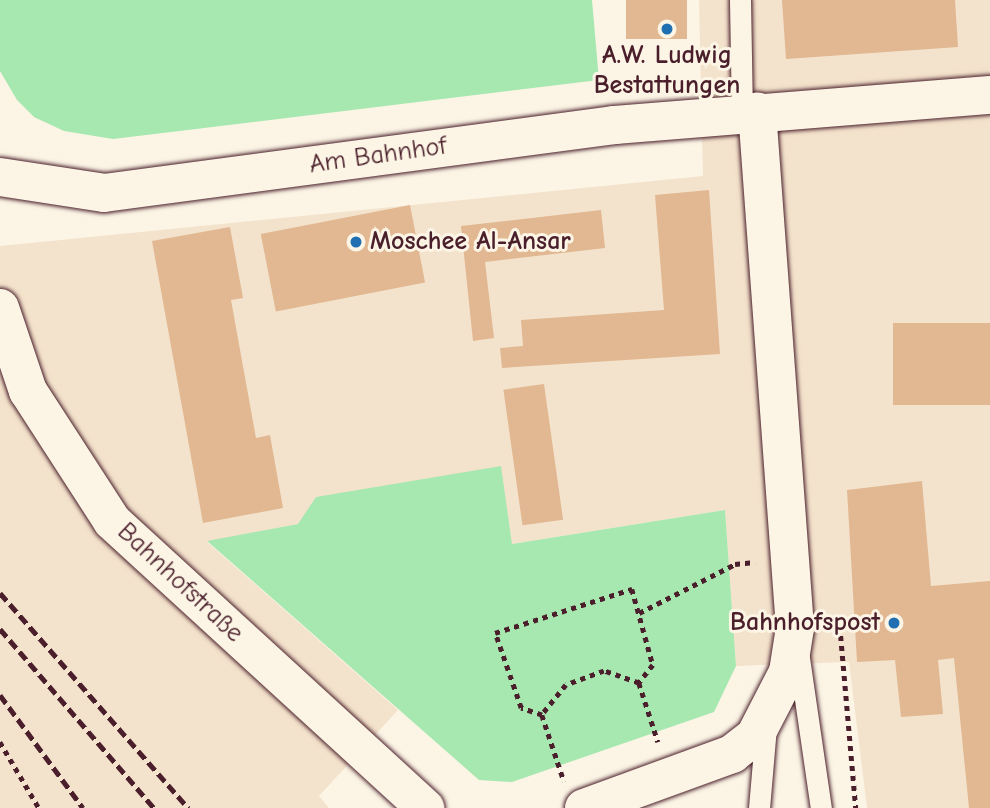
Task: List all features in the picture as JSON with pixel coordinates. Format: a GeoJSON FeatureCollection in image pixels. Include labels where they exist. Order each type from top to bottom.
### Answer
{"type":"FeatureCollection","features":[{"type":"Feature","properties":{"kind":"street","name":"Am Bahnhof"},"geometry":{"type":"LineString","coordinates":[[0,177],[104,193],[749,112],[990,95]]}},
{"type":"Feature","properties":{"kind":"street"},"geometry":{"type":"LineString","coordinates":[[576,801],[732,754],[769,715],[788,672],[795,628],[749,112]]}},
{"type":"Feature","properties":{"kind":"street","name":"Bahnhofstraße"},"geometry":{"type":"LineString","coordinates":[[0,309],[28,391],[112,521],[425,808]]}},
{"type":"Feature","properties":{"kind":"lane"},"geometry":{"type":"LineString","coordinates":[[740,0],[749,112]]}},
{"type":"Feature","properties":{"kind":"lane"},"geometry":{"type":"LineString","coordinates":[[795,628],[821,808]]}},
{"type":"Feature","properties":{"kind":"lane"},"geometry":{"type":"LineString","coordinates":[[759,808],[769,715]]}},
{"type":"Feature","properties":{"kind":"path"},"geometry":{"type":"LineString","coordinates":[[639,614],[735,564],[790,560]]}},
{"type":"Feature","properties":{"kind":"path"},"geometry":{"type":"LineString","coordinates":[[576,801],[542,715],[521,708],[495,632],[632,589],[653,665],[639,683]]}},
{"type":"Feature","properties":{"kind":"path"},"geometry":{"type":"LineString","coordinates":[[795,628],[840,626],[856,808]]}},
{"type":"Feature","properties":{"kind":"path"},"geometry":{"type":"LineString","coordinates":[[542,715],[566,685],[604,671],[639,683]]}},
{"type":"Feature","properties":{"kind":"path"},"geometry":{"type":"LineString","coordinates":[[639,683],[647,711]]}},
{"type":"Feature","properties":{"kind":"path"},"geometry":{"type":"LineString","coordinates":[[0,742],[39,808]]}},
{"type":"Feature","properties":{"kind":"shaded area"},"geometry":{"type":"Polygon","coordinates":[[[699,0],[990,0],[990,808],[867,808],[849,662],[736,666],[725,510],[512,544],[500,466],[298,524],[207,542],[398,710],[319,796],[329,808],[0,808],[0,246],[703,176],[699,0]]]}},
{"type":"Feature","properties":{"kind":"green space"},"geometry":{"type":"Polygon","coordinates":[[[0,0],[592,0],[599,80],[113,139],[64,131],[34,117],[17,100],[0,71],[0,0]]]}},
{"type":"Feature","properties":{"kind":"green space"},"geometry":{"type":"Polygon","coordinates":[[[501,466],[512,544],[725,510],[736,666],[714,712],[512,782],[479,780],[207,541],[298,524],[316,497],[501,466]]]}},
{"type":"Feature","properties":{"kind":"building"},"geometry":{"type":"Polygon","coordinates":[[[626,0],[687,0],[687,39],[626,39],[626,0]]]}},
{"type":"Feature","properties":{"kind":"building"},"geometry":{"type":"Polygon","coordinates":[[[782,0],[955,0],[958,47],[786,59],[782,0]]]}},
{"type":"Feature","properties":{"kind":"building"},"geometry":{"type":"Polygon","coordinates":[[[709,190],[720,354],[502,368],[500,348],[523,346],[521,320],[664,310],[655,195],[709,190]]]}},
{"type":"Feature","properties":{"kind":"building"},"geometry":{"type":"Polygon","coordinates":[[[410,205],[425,283],[276,312],[261,234],[410,205]]]}},
{"type":"Feature","properties":{"kind":"building"},"geometry":{"type":"Polygon","coordinates":[[[601,210],[605,248],[485,262],[494,338],[473,341],[461,226],[601,210]]]}},
{"type":"Feature","properties":{"kind":"building"},"geometry":{"type":"Polygon","coordinates":[[[230,227],[243,298],[231,300],[256,438],[270,435],[283,508],[203,523],[152,241],[230,227]]]}},
{"type":"Feature","properties":{"kind":"building"},"geometry":{"type":"Polygon","coordinates":[[[893,323],[990,323],[990,405],[893,405],[893,323]]]}},
{"type":"Feature","properties":{"kind":"building"},"geometry":{"type":"Polygon","coordinates":[[[544,384],[563,520],[522,525],[503,390],[544,384]]]}},
{"type":"Feature","properties":{"kind":"building","name":"Bahnhofspost"},"geometry":{"type":"Polygon","coordinates":[[[922,481],[931,586],[990,581],[990,808],[969,808],[954,658],[938,660],[943,714],[901,717],[895,660],[857,662],[847,490],[922,481]]]}},
{"type":"Feature","properties":{"kind":"railway"},"geometry":{"type":"LineString","coordinates":[[0,593],[188,808]]}},
{"type":"Feature","properties":{"kind":"railway"},"geometry":{"type":"LineString","coordinates":[[0,629],[154,808]]}},
{"type":"Feature","properties":{"kind":"railway"},"geometry":{"type":"LineString","coordinates":[[0,695],[83,808]]}},
{"type":"Feature","properties":{"kind":"place","name":"A.W. Ludwig Bestattungen"},"geometry":{"type":"Point","coordinates":[667,29]}},
{"type":"Feature","properties":{"kind":"place","name":"Moschee Al-Ansar"},"geometry":{"type":"Point","coordinates":[356,242]}},
{"type":"Feature","properties":{"kind":"place","name":"Bahnhofspost"},"geometry":{"type":"Point","coordinates":[894,623]}}]}
